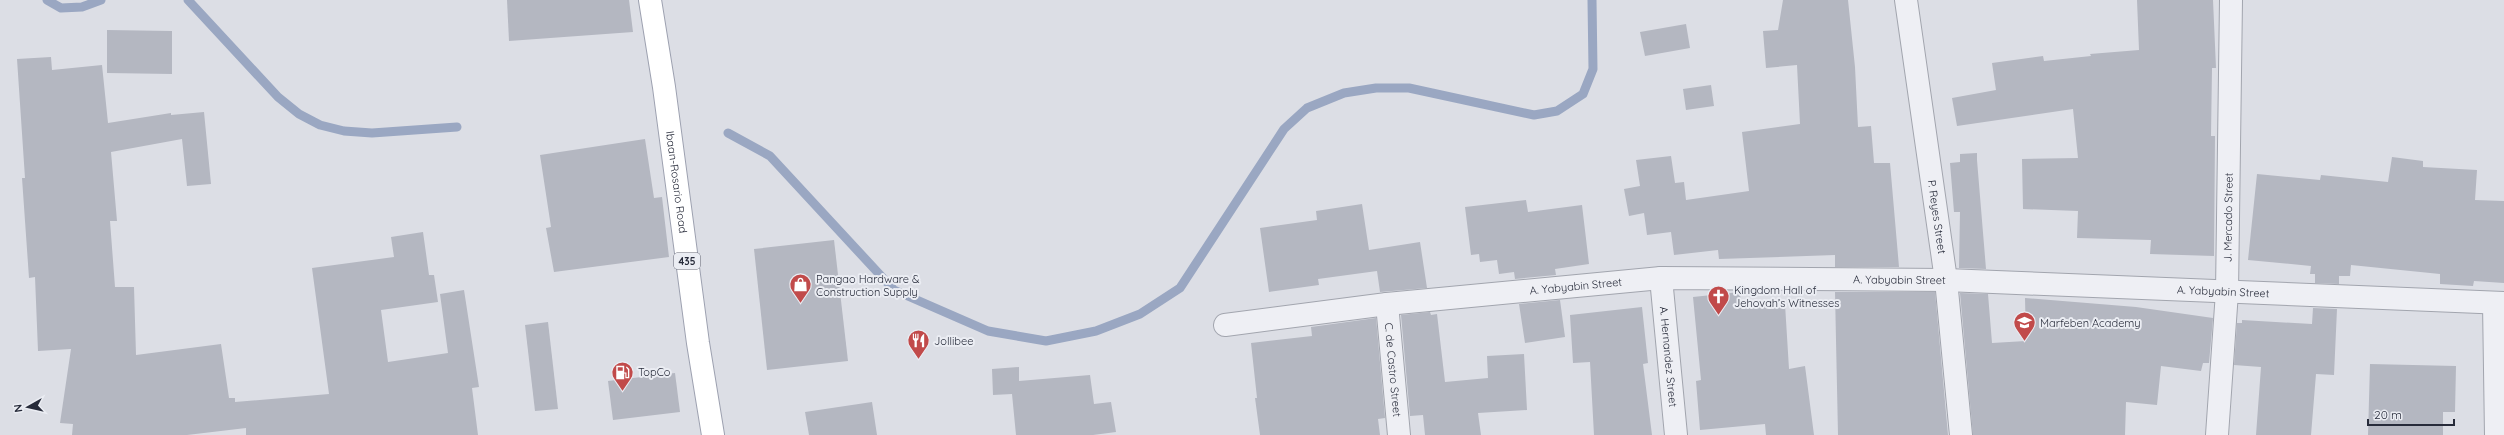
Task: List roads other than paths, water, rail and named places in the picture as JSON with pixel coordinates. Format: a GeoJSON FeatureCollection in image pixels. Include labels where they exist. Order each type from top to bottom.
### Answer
{"type":"FeatureCollection","features":[{"type":"Feature","properties":{"kind":"main road","name":"Ibaan-Rosario Road"},"geometry":{"type":"LineString","coordinates":[[650,0],[664,87],[698,343],[713,435]]}},
{"type":"Feature","properties":{"kind":"street","name":"P. Reyes Street"},"geometry":{"type":"LineString","coordinates":[[1906,0],[1946,280],[1961,435]]}},
{"type":"Feature","properties":{"kind":"street","name":"J. Mercado Street"},"geometry":{"type":"LineString","coordinates":[[2217,435],[2227,292],[2231,0]]}},
{"type":"Feature","properties":{"kind":"street","name":"A. Yabyabin Street"},"geometry":{"type":"LineString","coordinates":[[1225,325],[1387,304],[1661,278],[1946,280],[2499,303]]}},
{"type":"Feature","properties":{"kind":"street","name":"A. Hernandez Street"},"geometry":{"type":"LineString","coordinates":[[1661,278],[1676,435]]}},
{"type":"Feature","properties":{"kind":"street"},"geometry":{"type":"LineString","coordinates":[[2496,435],[2499,303]]}},
{"type":"Feature","properties":{"kind":"street","name":"C. de Castro Street"},"geometry":{"type":"LineString","coordinates":[[1387,304],[1399,435]]}},
{"type":"Feature","properties":{"kind":"waterway"},"geometry":{"type":"LineString","coordinates":[[47,0],[61,8],[82,7],[101,0]]}},
{"type":"Feature","properties":{"kind":"waterway"},"geometry":{"type":"LineString","coordinates":[[188,0],[278,97],[299,114],[320,125],[344,131],[372,133],[457,127]]}},
{"type":"Feature","properties":{"kind":"waterway"},"geometry":{"type":"LineString","coordinates":[[728,133],[770,156],[894,290],[988,331],[1046,341],[1096,331],[1140,314],[1180,288],[1284,129],[1307,108],[1344,93],[1376,88],[1409,88],[1534,115],[1557,111],[1583,94],[1593,69],[1592,0]]}},
{"type":"Feature","properties":{"kind":"place","name":"Pangao Hardware & Construction Supply"},"geometry":{"type":"Point","coordinates":[801,304]}},
{"type":"Feature","properties":{"kind":"place","name":"Kingdom Hall of Jehovah’s Witnesses"},"geometry":{"type":"Point","coordinates":[1718,316]}},
{"type":"Feature","properties":{"kind":"place","name":"Marfeben Academy"},"geometry":{"type":"Point","coordinates":[2025,342]}},
{"type":"Feature","properties":{"kind":"place","name":"Jollibee"},"geometry":{"type":"Point","coordinates":[919,360]}},
{"type":"Feature","properties":{"kind":"place","name":"TopCo"},"geometry":{"type":"Point","coordinates":[623,392]}}]}
